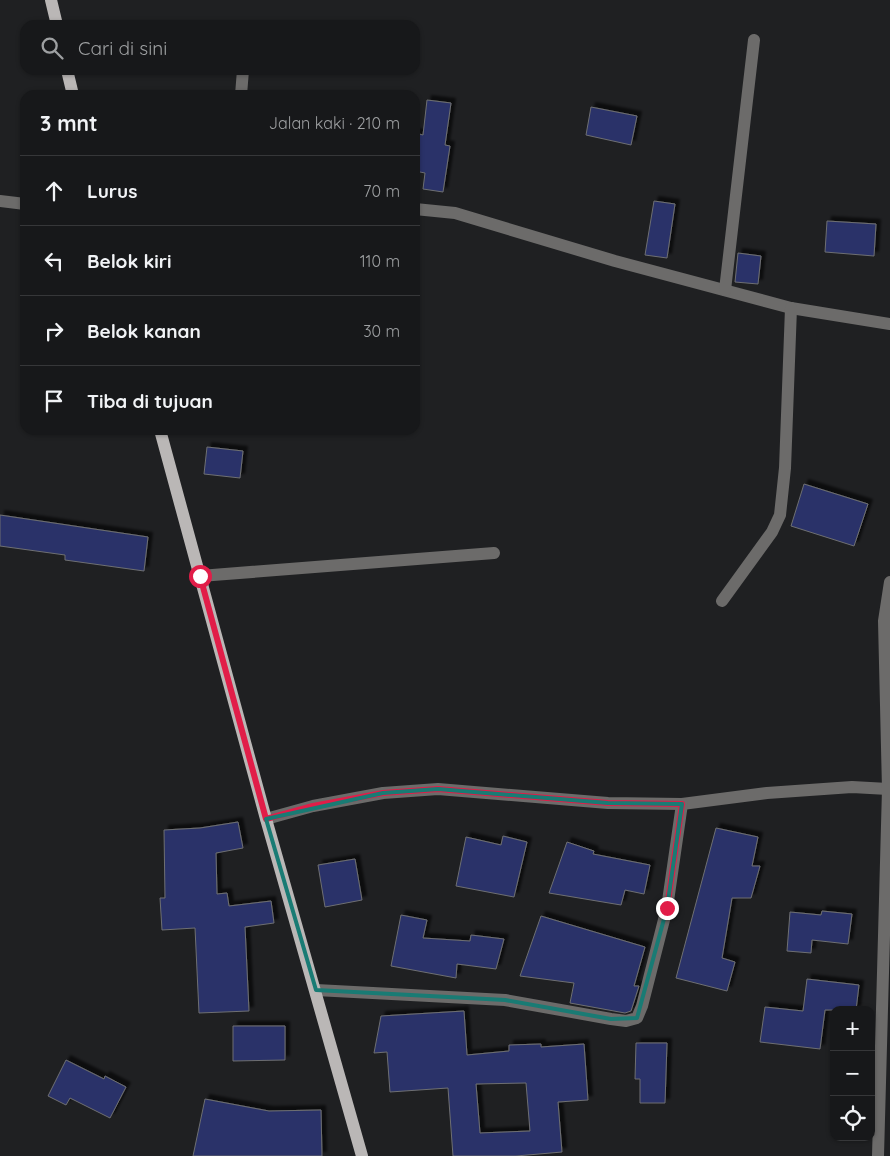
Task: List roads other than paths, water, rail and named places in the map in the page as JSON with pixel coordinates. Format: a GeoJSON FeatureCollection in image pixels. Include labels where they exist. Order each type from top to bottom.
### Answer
{"type":"FeatureCollection","features":[{"type":"Feature","properties":{"kind":"main road"},"geometry":{"type":"LineString","coordinates":[[51,0],[56,20]]}},
{"type":"Feature","properties":{"kind":"main road"},"geometry":{"type":"LineString","coordinates":[[69,75],[72,90]]}},
{"type":"Feature","properties":{"kind":"main road"},"geometry":{"type":"LineString","coordinates":[[161,435],[266,819],[362,1156]]}},
{"type":"Feature","properties":{"kind":"street"},"geometry":{"type":"LineString","coordinates":[[725,290],[754,40]]}},
{"type":"Feature","properties":{"kind":"street"},"geometry":{"type":"LineString","coordinates":[[241,90],[243,75]]}},
{"type":"Feature","properties":{"kind":"street"},"geometry":{"type":"LineString","coordinates":[[0,201],[20,203]]}},
{"type":"Feature","properties":{"kind":"street"},"geometry":{"type":"LineString","coordinates":[[420,209],[455,212],[615,261],[791,308],[890,324]]}},
{"type":"Feature","properties":{"kind":"street"},"geometry":{"type":"LineString","coordinates":[[722,600],[772,532],[780,515],[785,468],[791,308]]}},
{"type":"Feature","properties":{"kind":"street"},"geometry":{"type":"LineString","coordinates":[[200,576],[494,553]]}},
{"type":"Feature","properties":{"kind":"street"},"geometry":{"type":"LineString","coordinates":[[878,1156],[888,789],[884,620],[890,582]]}},
{"type":"Feature","properties":{"kind":"street"},"geometry":{"type":"LineString","coordinates":[[266,819],[313,806],[383,793],[438,789],[608,803],[682,804],[767,793],[852,788],[888,789]]}},
{"type":"Feature","properties":{"kind":"street"},"geometry":{"type":"LineString","coordinates":[[316,990],[505,1000],[610,1019],[626,1021],[637,1018],[642,1006],[667,908],[682,804]]}},
{"type":"Feature","properties":{"kind":"street"},"geometry":{"type":"LineString","coordinates":[[881,1010],[890,996]]}}]}
